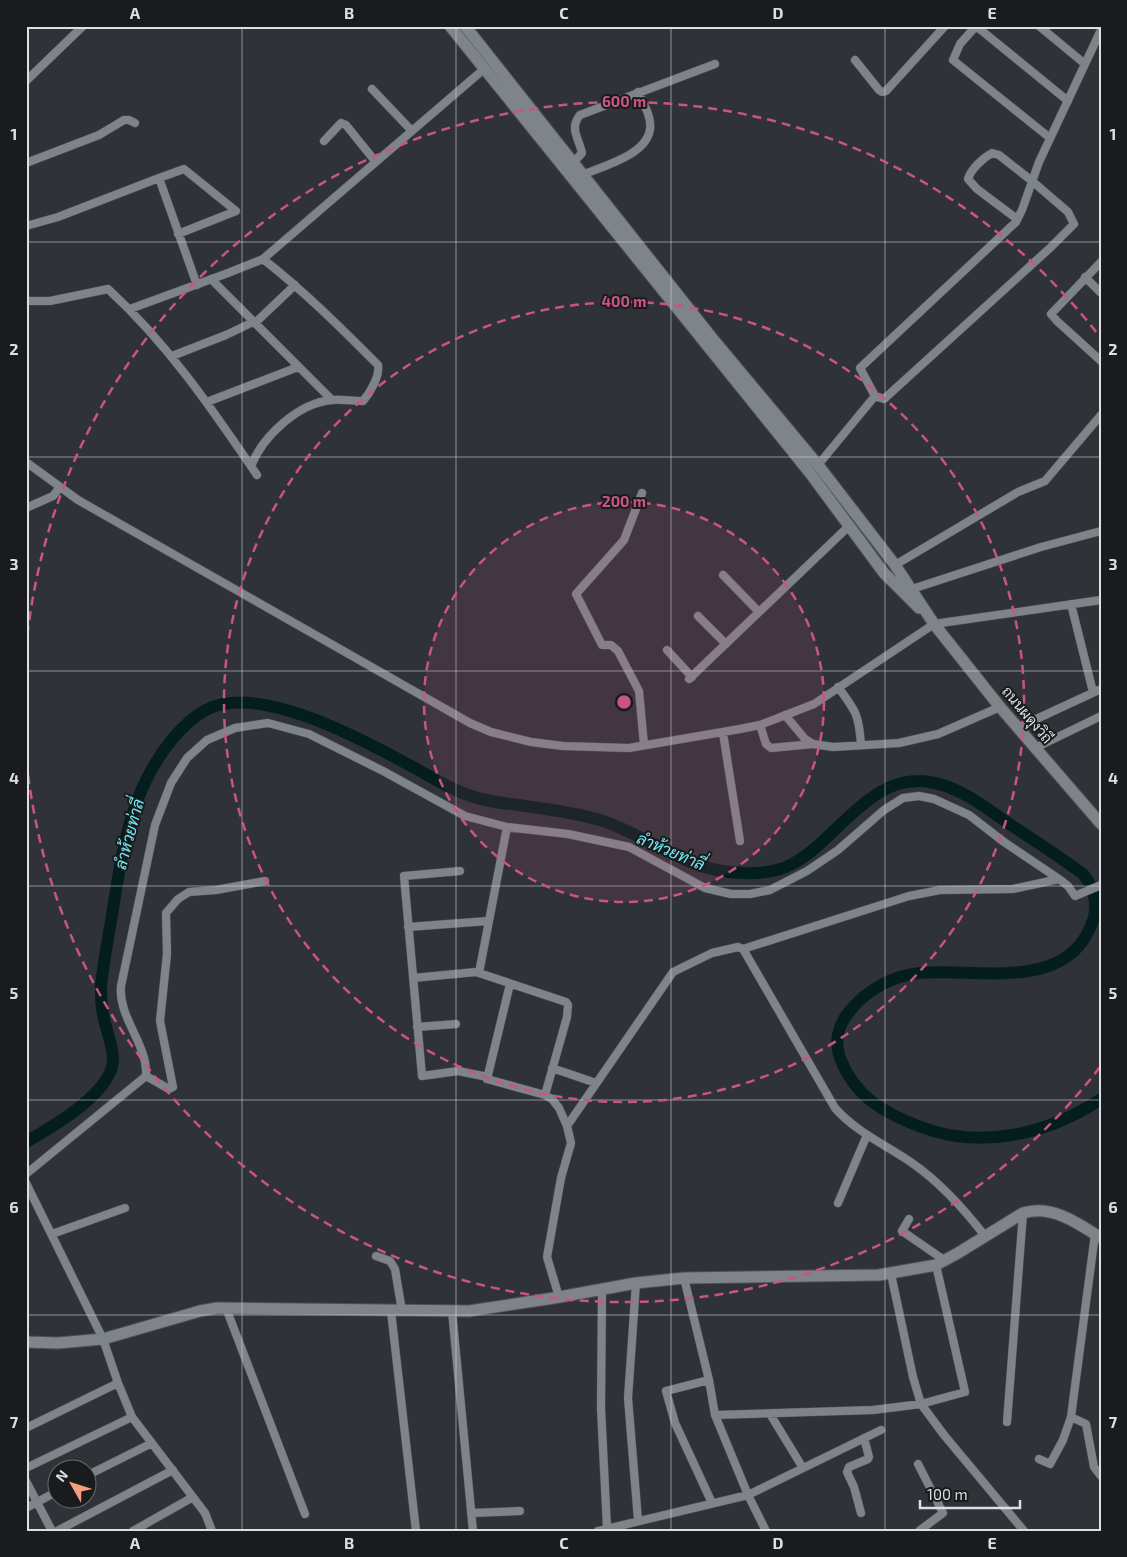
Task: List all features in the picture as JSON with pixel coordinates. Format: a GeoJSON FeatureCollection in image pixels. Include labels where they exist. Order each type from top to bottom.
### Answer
{"type":"FeatureCollection","features":[{"type":"Feature","properties":{"kind":"main road"},"geometry":{"type":"LineString","coordinates":[[450,26],[810,473],[884,572],[934,624]]}},
{"type":"Feature","properties":{"kind":"main road"},"geometry":{"type":"LineString","coordinates":[[465,26],[712,338],[818,464],[895,565],[934,624]]}},
{"type":"Feature","properties":{"kind":"main road","name":"ถนนผดุงวิถี"},"geometry":{"type":"LineString","coordinates":[[934,624],[1017,728],[1101,824]]}},
{"type":"Feature","properties":{"kind":"main road"},"geometry":{"type":"LineString","coordinates":[[26,1342],[58,1343],[103,1338],[200,1311],[226,1308],[468,1311],[636,1283],[684,1278],[870,1276],[891,1274],[940,1263],[958,1254],[1023,1213],[1033,1209],[1052,1212],[1076,1222],[1098,1236]]}},
{"type":"Feature","properties":{"kind":"street"},"geometry":{"type":"LineString","coordinates":[[26,82],[84,26]]}},
{"type":"Feature","properties":{"kind":"street"},"geometry":{"type":"LineString","coordinates":[[855,60],[879,90],[882,92],[886,91],[945,26]]}},
{"type":"Feature","properties":{"kind":"street"},"geometry":{"type":"LineString","coordinates":[[1050,138],[953,60],[960,44],[976,26],[1068,101]]}},
{"type":"Feature","properties":{"kind":"street"},"geometry":{"type":"LineString","coordinates":[[1039,26],[1085,64]]}},
{"type":"Feature","properties":{"kind":"street"},"geometry":{"type":"LineString","coordinates":[[1017,220],[977,189],[970,181],[969,176],[985,157],[992,153],[999,155],[1032,181],[1068,212],[1074,224],[884,399],[875,396],[860,368],[1017,220],[1022,210],[1032,181],[1038,162],[1101,30]]}},
{"type":"Feature","properties":{"kind":"street"},"geometry":{"type":"LineString","coordinates":[[572,163],[582,153],[575,134],[575,122],[580,115],[715,64]]}},
{"type":"Feature","properties":{"kind":"street"},"geometry":{"type":"LineString","coordinates":[[130,309],[263,259],[484,69]]}},
{"type":"Feature","properties":{"kind":"street"},"geometry":{"type":"LineString","coordinates":[[372,89],[411,130]]}},
{"type":"Feature","properties":{"kind":"street"},"geometry":{"type":"LineString","coordinates":[[582,175],[635,151],[644,143],[650,128],[649,118],[638,92]]}},
{"type":"Feature","properties":{"kind":"street"},"geometry":{"type":"LineString","coordinates":[[26,162],[99,135],[124,120],[135,123]]}},
{"type":"Feature","properties":{"kind":"street"},"geometry":{"type":"LineString","coordinates":[[324,141],[341,123],[346,125],[375,161]]}},
{"type":"Feature","properties":{"kind":"street"},"geometry":{"type":"LineString","coordinates":[[26,226],[58,217],[184,169],[236,211],[178,234]]}},
{"type":"Feature","properties":{"kind":"street"},"geometry":{"type":"LineString","coordinates":[[158,178],[197,285]]}},
{"type":"Feature","properties":{"kind":"street"},"geometry":{"type":"LineString","coordinates":[[251,466],[271,434],[291,416],[315,404],[332,400],[363,401],[368,396],[379,370],[378,365],[295,284],[263,259]]}},
{"type":"Feature","properties":{"kind":"street"},"geometry":{"type":"LineString","coordinates":[[1101,262],[1051,314],[1101,361]]}},
{"type":"Feature","properties":{"kind":"street"},"geometry":{"type":"LineString","coordinates":[[1085,277],[1101,293]]}},
{"type":"Feature","properties":{"kind":"street"},"geometry":{"type":"LineString","coordinates":[[211,280],[332,400]]}},
{"type":"Feature","properties":{"kind":"street"},"geometry":{"type":"LineString","coordinates":[[172,356],[254,323],[295,284]]}},
{"type":"Feature","properties":{"kind":"street"},"geometry":{"type":"LineString","coordinates":[[26,301],[50,301],[108,289],[130,309],[172,356],[207,402],[257,475]]}},
{"type":"Feature","properties":{"kind":"street"},"geometry":{"type":"LineString","coordinates":[[207,402],[298,367]]}},
{"type":"Feature","properties":{"kind":"street"},"geometry":{"type":"LineString","coordinates":[[818,464],[875,396]]}},
{"type":"Feature","properties":{"kind":"street"},"geometry":{"type":"LineString","coordinates":[[895,565],[1018,492],[1045,481],[1101,415]]}},
{"type":"Feature","properties":{"kind":"street"},"geometry":{"type":"LineString","coordinates":[[26,462],[78,500],[470,723],[491,732],[531,742],[563,746],[629,748],[760,725],[814,704],[934,624],[1101,600]]}},
{"type":"Feature","properties":{"kind":"street"},"geometry":{"type":"LineString","coordinates":[[26,508],[53,496],[60,487]]}},
{"type":"Feature","properties":{"kind":"street"},"geometry":{"type":"LineString","coordinates":[[642,494],[624,540],[576,594],[602,645],[611,646],[618,651],[639,691],[644,746]]}},
{"type":"Feature","properties":{"kind":"street"},"geometry":{"type":"LineString","coordinates":[[667,650],[691,678],[849,526]]}},
{"type":"Feature","properties":{"kind":"street"},"geometry":{"type":"LineString","coordinates":[[912,589],[1041,547],[1101,530]]}},
{"type":"Feature","properties":{"kind":"street"},"geometry":{"type":"LineString","coordinates":[[723,575],[759,612]]}},
{"type":"Feature","properties":{"kind":"street"},"geometry":{"type":"LineString","coordinates":[[1017,728],[1097,691],[1071,604]]}},
{"type":"Feature","properties":{"kind":"street"},"geometry":{"type":"LineString","coordinates":[[698,616],[726,644]]}},
{"type":"Feature","properties":{"kind":"street"},"geometry":{"type":"LineString","coordinates":[[838,687],[854,708],[858,718],[861,745]]}},
{"type":"Feature","properties":{"kind":"street"},"geometry":{"type":"LineString","coordinates":[[760,725],[766,744],[771,748],[813,744],[833,747],[899,743],[938,734],[1000,707]]}},
{"type":"Feature","properties":{"kind":"street"},"geometry":{"type":"LineString","coordinates":[[785,715],[805,739],[813,744]]}},
{"type":"Feature","properties":{"kind":"street"},"geometry":{"type":"LineString","coordinates":[[1035,748],[1101,716]]}},
{"type":"Feature","properties":{"kind":"street"},"geometry":{"type":"LineString","coordinates":[[146,1076],[143,1052],[120,996],[155,824],[171,783],[187,758],[207,740],[235,728],[268,723],[309,734],[466,816],[507,827],[568,834],[629,847],[705,888],[731,894],[750,894],[770,890],[807,871],[838,850],[884,810],[902,798],[919,796],[934,799],[969,815],[1004,842],[1059,879],[1068,886],[1075,896],[1101,884]]}},
{"type":"Feature","properties":{"kind":"street"},"geometry":{"type":"LineString","coordinates":[[723,733],[740,840]]}},
{"type":"Feature","properties":{"kind":"street"},"geometry":{"type":"LineString","coordinates":[[479,972],[507,827]]}},
{"type":"Feature","properties":{"kind":"street"},"geometry":{"type":"LineString","coordinates":[[460,872],[404,876],[422,1076],[458,1071],[488,1077],[487,1079],[552,1098],[562,1114],[571,1143],[561,1178],[547,1257],[559,1297]]}},
{"type":"Feature","properties":{"kind":"street"},"geometry":{"type":"LineString","coordinates":[[567,1126],[673,972],[712,953],[738,947],[743,949],[909,896],[940,890],[1014,888],[1059,879]]}},
{"type":"Feature","properties":{"kind":"street"},"geometry":{"type":"LineString","coordinates":[[146,1076],[169,1089],[173,1087],[160,1021],[167,954],[166,919],[168,910],[178,898],[189,892],[216,890],[265,882]]}},
{"type":"Feature","properties":{"kind":"street"},"geometry":{"type":"LineString","coordinates":[[408,927],[488,921]]}},
{"type":"Feature","properties":{"kind":"street"},"geometry":{"type":"LineString","coordinates":[[743,949],[835,1108],[844,1119],[913,1164],[946,1190],[985,1236]]}},
{"type":"Feature","properties":{"kind":"street"},"geometry":{"type":"LineString","coordinates":[[413,978],[479,972],[510,984],[561,999],[568,1005],[567,1017],[545,1095]]}},
{"type":"Feature","properties":{"kind":"street"},"geometry":{"type":"LineString","coordinates":[[488,1077],[510,984]]}},
{"type":"Feature","properties":{"kind":"street"},"geometry":{"type":"LineString","coordinates":[[417,1027],[456,1024]]}},
{"type":"Feature","properties":{"kind":"street"},"geometry":{"type":"LineString","coordinates":[[552,1068],[596,1082]]}},
{"type":"Feature","properties":{"kind":"street"},"geometry":{"type":"LineString","coordinates":[[26,1174],[146,1076]]}},
{"type":"Feature","properties":{"kind":"street"},"geometry":{"type":"LineString","coordinates":[[838,1203],[867,1135]]}},
{"type":"Feature","properties":{"kind":"street"},"geometry":{"type":"LineString","coordinates":[[26,1183],[103,1338],[132,1417],[205,1513],[212,1531]]}},
{"type":"Feature","properties":{"kind":"street"},"geometry":{"type":"LineString","coordinates":[[52,1234],[125,1208]]}},
{"type":"Feature","properties":{"kind":"street"},"geometry":{"type":"LineString","coordinates":[[1007,1422],[1023,1213]]}},
{"type":"Feature","properties":{"kind":"street"},"geometry":{"type":"LineString","coordinates":[[715,1415],[873,1410],[922,1404],[965,1392],[940,1263],[902,1231],[909,1219]]}},
{"type":"Feature","properties":{"kind":"street"},"geometry":{"type":"LineString","coordinates":[[1039,1459],[1050,1464],[1063,1440],[1071,1417],[1098,1236]]}},
{"type":"Feature","properties":{"kind":"street"},"geometry":{"type":"LineString","coordinates":[[376,1256],[390,1261],[395,1269],[396,1311],[416,1531]]}},
{"type":"Feature","properties":{"kind":"street"},"geometry":{"type":"LineString","coordinates":[[891,1274],[913,1377],[922,1404],[944,1435],[1024,1531]]}},
{"type":"Feature","properties":{"kind":"street"},"geometry":{"type":"LineString","coordinates":[[684,1278],[709,1380],[715,1415],[748,1495],[766,1531]]}},
{"type":"Feature","properties":{"kind":"street"},"geometry":{"type":"LineString","coordinates":[[636,1283],[628,1398],[638,1520]]}},
{"type":"Feature","properties":{"kind":"street"},"geometry":{"type":"LineString","coordinates":[[602,1289],[601,1408],[606,1528]]}},
{"type":"Feature","properties":{"kind":"street"},"geometry":{"type":"LineString","coordinates":[[226,1308],[305,1514]]}},
{"type":"Feature","properties":{"kind":"street"},"geometry":{"type":"LineString","coordinates":[[452,1311],[473,1531]]}},
{"type":"Feature","properties":{"kind":"street"},"geometry":{"type":"LineString","coordinates":[[709,1380],[666,1390],[676,1423],[712,1503]]}},
{"type":"Feature","properties":{"kind":"street"},"geometry":{"type":"LineString","coordinates":[[26,1428],[118,1383]]}},
{"type":"Feature","properties":{"kind":"street"},"geometry":{"type":"LineString","coordinates":[[770,1414],[803,1468]]}},
{"type":"Feature","properties":{"kind":"street"},"geometry":{"type":"LineString","coordinates":[[26,1468],[132,1417]]}},
{"type":"Feature","properties":{"kind":"street"},"geometry":{"type":"LineString","coordinates":[[1071,1417],[1086,1424],[1094,1467],[1101,1476]]}},
{"type":"Feature","properties":{"kind":"street"},"geometry":{"type":"LineString","coordinates":[[598,1531],[748,1495],[881,1430]]}},
{"type":"Feature","properties":{"kind":"street"},"geometry":{"type":"LineString","coordinates":[[861,1513],[854,1487],[847,1472],[849,1467],[868,1459],[870,1456],[864,1438]]}},
{"type":"Feature","properties":{"kind":"street"},"geometry":{"type":"LineString","coordinates":[[98,1470],[152,1443]]}},
{"type":"Feature","properties":{"kind":"street"},"geometry":{"type":"LineString","coordinates":[[918,1464],[943,1512],[919,1531]]}},
{"type":"Feature","properties":{"kind":"street"},"geometry":{"type":"LineString","coordinates":[[57,1531],[173,1470]]}},
{"type":"Feature","properties":{"kind":"street"},"geometry":{"type":"LineString","coordinates":[[26,1481],[52,1531]]}},
{"type":"Feature","properties":{"kind":"street"},"geometry":{"type":"LineString","coordinates":[[26,1508],[48,1496]]}},
{"type":"Feature","properties":{"kind":"street"},"geometry":{"type":"LineString","coordinates":[[133,1531],[193,1497]]}},
{"type":"Feature","properties":{"kind":"street"},"geometry":{"type":"LineString","coordinates":[[471,1513],[520,1511]]}},
{"type":"Feature","properties":{"kind":"waterway","name":"ลำห้วยท่าลี่"},"geometry":{"type":"LineString","coordinates":[[26,1142],[79,1108],[103,1085],[110,1072],[113,1055],[103,1013],[101,985],[125,840],[131,818],[138,797],[159,756],[174,737],[203,711],[230,703],[255,703],[312,718],[367,743],[468,795],[480,799],[559,811],[600,820],[625,830],[685,860],[720,871],[758,873],[792,864],[825,840],[872,797],[890,787],[909,782],[930,782],[964,794],[1083,874],[1093,891],[1095,910],[1092,923],[1080,945],[1062,960],[1041,968],[1018,972],[910,974],[880,985],[863,997],[842,1022],[837,1046],[846,1072],[862,1093],[872,1102],[895,1116],[944,1134],[967,1137],[1014,1135],[1037,1129],[1081,1111],[1101,1099]]}}]}
